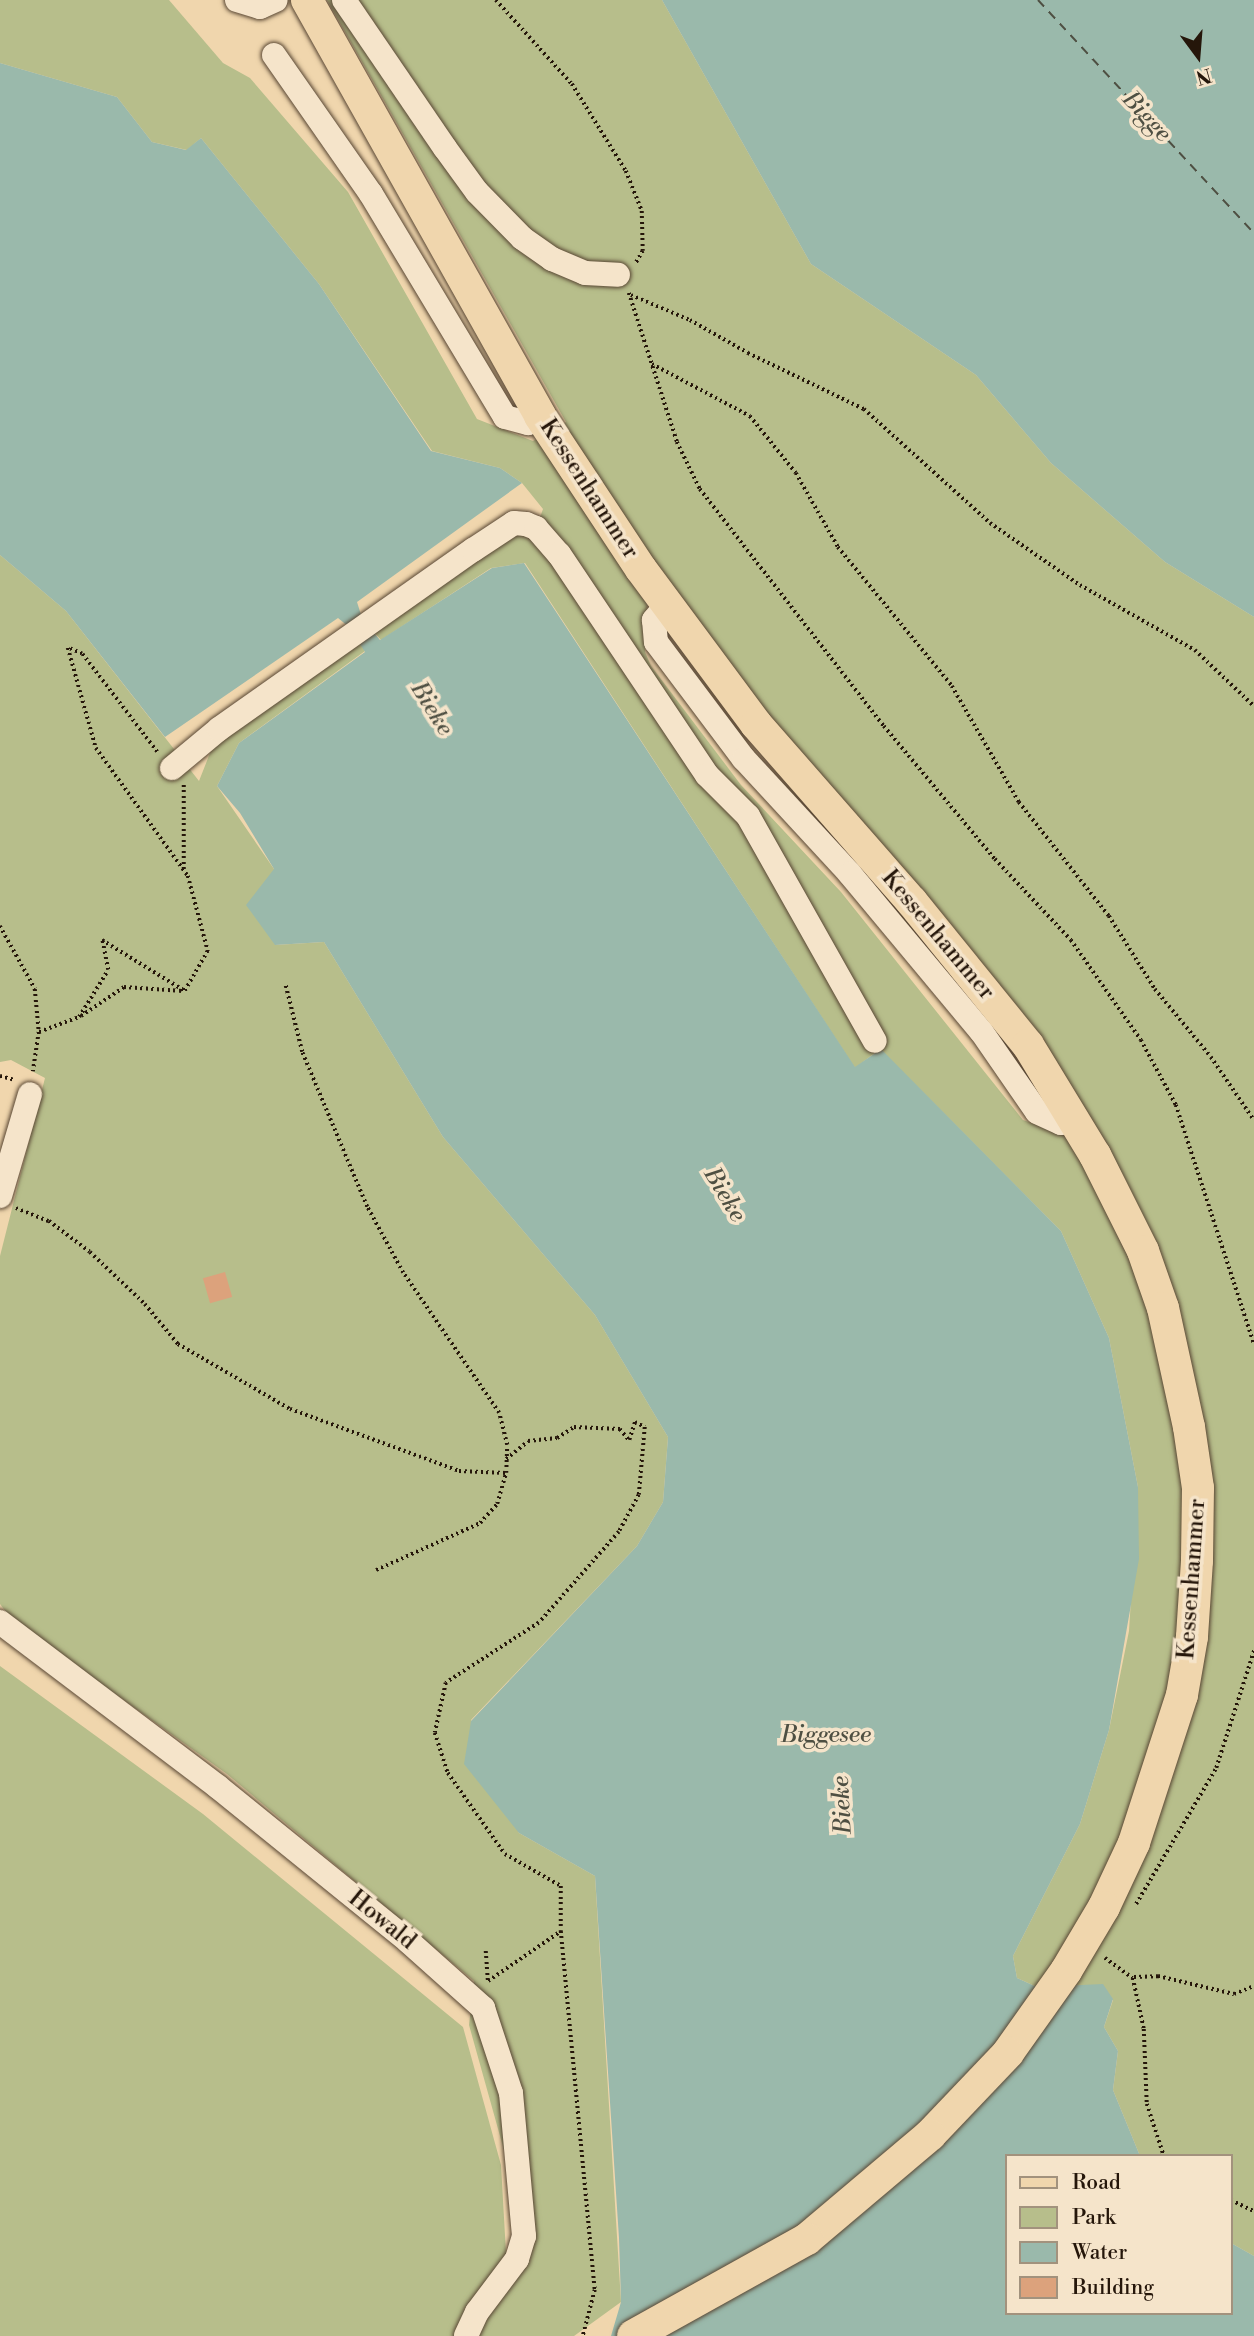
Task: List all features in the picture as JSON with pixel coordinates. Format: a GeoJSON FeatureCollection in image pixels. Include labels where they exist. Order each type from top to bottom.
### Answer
{"type":"FeatureCollection","features":[{"type":"Feature","properties":{"kind":"main road","name":"Kessenhammer"},"geometry":{"type":"LineString","coordinates":[[307,0],[540,416],[667,604],[756,724],[912,902],[1028,1045],[1074,1120],[1143,1251],[1163,1308],[1191,1439],[1198,1488],[1198,1549],[1192,1637],[1167,1747],[1134,1843],[1104,1907],[1066,1971],[1008,2053],[930,2135],[807,2239],[632,2336]]}},
{"type":"Feature","properties":{"kind":"street"},"geometry":{"type":"LineString","coordinates":[[236,0],[260,7],[276,0]]}},
{"type":"Feature","properties":{"kind":"street"},"geometry":{"type":"LineString","coordinates":[[344,0],[453,159],[522,238],[552,260],[624,285]]}},
{"type":"Feature","properties":{"kind":"street"},"geometry":{"type":"LineString","coordinates":[[274,55],[371,194],[505,417],[528,423],[540,416]]}},
{"type":"Feature","properties":{"kind":"street"},"geometry":{"type":"LineString","coordinates":[[371,194],[404,173]]}},
{"type":"Feature","properties":{"kind":"street"},"geometry":{"type":"LineString","coordinates":[[172,768],[219,729],[514,523],[536,528],[559,554],[707,775],[748,816],[875,1041]]}},
{"type":"Feature","properties":{"kind":"street"},"geometry":{"type":"LineString","coordinates":[[667,604],[654,620],[656,642],[773,791],[850,874],[981,1031],[1037,1112],[1061,1123],[1074,1120]]}},
{"type":"Feature","properties":{"kind":"street"},"geometry":{"type":"LineString","coordinates":[[748,816],[773,791]]}},
{"type":"Feature","properties":{"kind":"street"},"geometry":{"type":"LineString","coordinates":[[6,1201],[30,1094]]}},
{"type":"Feature","properties":{"kind":"street","name":"Howald"},"geometry":{"type":"LineString","coordinates":[[0,1622],[218,1787],[408,1941],[483,2008],[511,2093],[524,2236],[517,2259],[477,2312],[466,2336]]}},
{"type":"Feature","properties":{"kind":"path"},"geometry":{"type":"LineString","coordinates":[[496,0],[572,84],[626,171],[642,211],[643,251],[624,285],[677,442],[700,489],[884,726],[995,859],[1071,940],[1141,1040],[1176,1105],[1254,1344]]}},
{"type":"Feature","properties":{"kind":"path"},"geometry":{"type":"LineString","coordinates":[[624,285],[748,353],[864,410],[990,523],[1080,585],[1195,650],[1254,706]]}},
{"type":"Feature","properties":{"kind":"path"},"geometry":{"type":"LineString","coordinates":[[650,363],[750,416],[796,473],[838,547],[952,687],[1019,802],[1109,916],[1155,989],[1211,1058],[1254,1120]]}},
{"type":"Feature","properties":{"kind":"path"},"geometry":{"type":"LineString","coordinates":[[184,871],[96,748],[68,648],[74,648],[184,785],[184,871],[208,951],[185,990]]}},
{"type":"Feature","properties":{"kind":"path"},"geometry":{"type":"LineString","coordinates":[[0,926],[35,989],[39,1032],[30,1094]]}},
{"type":"Feature","properties":{"kind":"path"},"geometry":{"type":"LineString","coordinates":[[79,1017],[108,970],[102,940],[185,990]]}},
{"type":"Feature","properties":{"kind":"path"},"geometry":{"type":"LineString","coordinates":[[285,984],[302,1052],[367,1207],[403,1273],[499,1413],[506,1458],[506,1473],[497,1504],[480,1523],[376,1570]]}},
{"type":"Feature","properties":{"kind":"path"},"geometry":{"type":"LineString","coordinates":[[39,1032],[79,1017],[124,987],[185,990]]}},
{"type":"Feature","properties":{"kind":"path"},"geometry":{"type":"LineString","coordinates":[[6,1201],[49,1221],[90,1252],[145,1304],[178,1344],[289,1409],[459,1471],[506,1473]]}},
{"type":"Feature","properties":{"kind":"path"},"geometry":{"type":"LineString","coordinates":[[506,1458],[528,1441],[557,1438],[574,1427],[620,1429],[629,1440],[635,1422],[645,1427],[639,1495],[619,1532],[539,1623],[446,1683],[435,1733],[447,1773],[505,1854],[561,1886],[561,1931],[595,2290],[583,2336]]}},
{"type":"Feature","properties":{"kind":"path"},"geometry":{"type":"LineString","coordinates":[[1129,1915],[1216,1768],[1254,1650]]}},
{"type":"Feature","properties":{"kind":"path"},"geometry":{"type":"LineString","coordinates":[[488,1981],[561,1931]]}},
{"type":"Feature","properties":{"kind":"path"},"geometry":{"type":"LineString","coordinates":[[1110,1946],[1103,1956],[1133,1978],[1158,1976],[1234,1994],[1254,1986]]}},
{"type":"Feature","properties":{"kind":"path"},"geometry":{"type":"LineString","coordinates":[[1133,1978],[1144,2029],[1147,2104],[1163,2154]]}},
{"type":"Feature","properties":{"kind":"path"},"geometry":{"type":"LineString","coordinates":[[1233,2201],[1254,2211]]}},
{"type":"Feature","properties":{"kind":"green space"},"geometry":{"type":"Polygon","coordinates":[[[0,0],[169,0],[223,63],[250,78],[348,192],[477,419],[533,441],[566,422],[327,0],[662,0],[811,264],[976,375],[1051,463],[1165,562],[1254,617],[1254,2256],[1233,2244],[1233,2154],[1139,2154],[1113,2090],[1118,2051],[1104,2027],[1113,2000],[1083,1985],[1037,1987],[1017,1978],[1013,1956],[1080,1824],[1109,1730],[1129,1631],[1138,1487],[1109,1338],[1061,1231],[880,1049],[855,1068],[525,563],[491,568],[381,640],[373,631],[514,529],[532,540],[543,509],[522,483],[500,468],[432,451],[319,284],[201,138],[187,150],[152,142],[117,97],[0,63],[0,0]],[[647,603],[645,652],[651,666],[741,785],[841,892],[1023,1120],[1072,1137],[992,1018],[647,603]]]}},
{"type":"Feature","properties":{"kind":"green space"},"geometry":{"type":"Polygon","coordinates":[[[0,555],[66,611],[199,781],[212,748],[359,641],[365,651],[239,743],[217,786],[274,869],[275,945],[324,942],[443,1137],[595,1315],[668,1437],[663,1502],[637,1546],[471,1720],[519,1833],[595,1876],[621,2302],[574,2336],[0,2336],[0,1666],[203,1814],[463,2027],[501,2165],[506,2253],[515,2250],[507,2161],[469,2025],[474,1981],[227,1774],[12,1620],[0,1604],[0,1256],[45,1078],[11,1060],[0,1062],[0,555]]]}},
{"type":"Feature","properties":{"kind":"water","name":"Bigge"},"geometry":{"type":"Polygon","coordinates":[[[662,0],[1254,0],[1254,617],[1165,562],[1051,463],[976,375],[811,264],[662,0]]]}},
{"type":"Feature","properties":{"kind":"water","name":"Biggesee"},"geometry":{"type":"Polygon","coordinates":[[[0,63],[117,97],[152,142],[186,150],[201,138],[319,284],[431,451],[500,468],[522,483],[357,602],[362,618],[380,640],[492,568],[524,563],[855,1067],[881,1049],[1061,1231],[1109,1338],[1138,1487],[1139,1559],[1109,1730],[1080,1824],[1013,1956],[1017,1978],[1037,1987],[1103,1984],[1113,1999],[1104,2027],[1118,2051],[1113,2090],[1139,2154],[1006,2154],[1006,2315],[1233,2315],[1233,2244],[1254,2256],[1254,2336],[611,2336],[621,2302],[619,2238],[595,1876],[519,1833],[464,1764],[471,1721],[637,1546],[663,1502],[668,1437],[595,1315],[443,1137],[324,942],[275,945],[246,905],[274,869],[240,813],[217,786],[239,743],[365,652],[349,627],[338,618],[165,737],[66,611],[0,555],[0,63]]]}},
{"type":"Feature","properties":{"kind":"building"},"geometry":{"type":"Polygon","coordinates":[[[225,1272],[232,1297],[210,1303],[203,1278],[225,1272]]]}},
{"type":"Feature","properties":{"kind":"ferry route"},"geometry":{"type":"LineString","coordinates":[[1038,0],[1254,233]]}},
{"type":"Feature","properties":{"kind":"water label","name":"Bieke"},"geometry":{"type":"Point","coordinates":[431,709]}},
{"type":"Feature","properties":{"kind":"water label","name":"Bieke"},"geometry":{"type":"Point","coordinates":[724,1195]}},
{"type":"Feature","properties":{"kind":"water label","name":"Bieke"},"geometry":{"type":"Point","coordinates":[843,1805]}}]}
